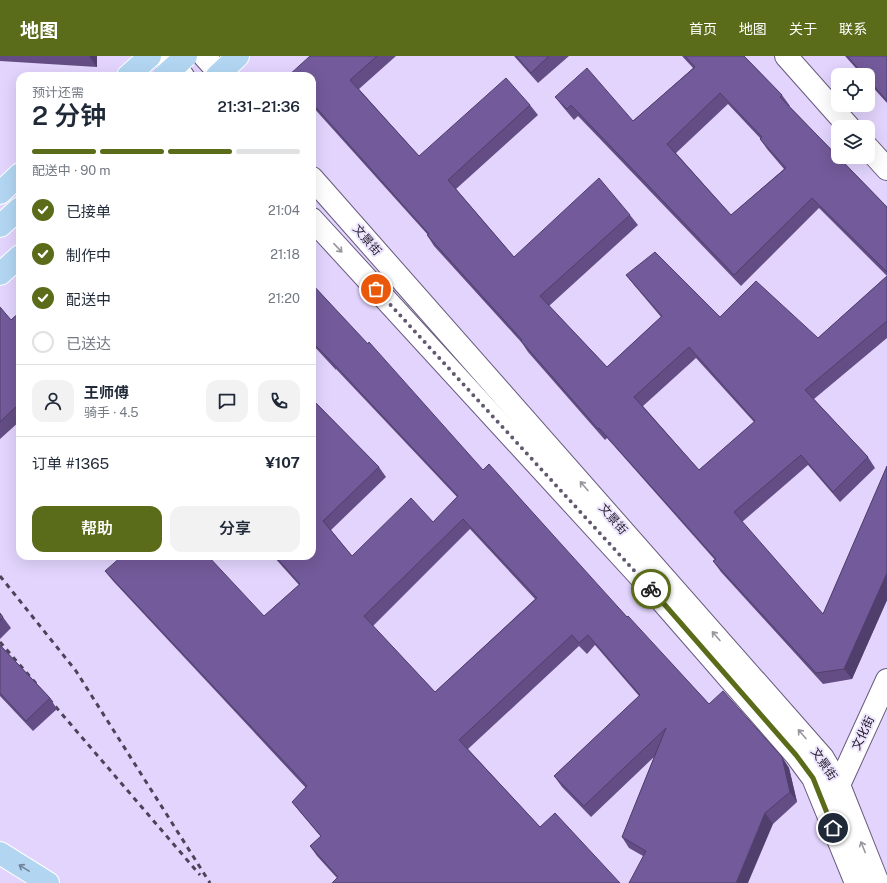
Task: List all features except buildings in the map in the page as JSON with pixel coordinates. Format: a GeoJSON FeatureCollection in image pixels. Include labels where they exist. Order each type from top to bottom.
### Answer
{"type":"FeatureCollection","features":[{"type":"Feature","properties":{"kind":"highway"},"geometry":{"type":"LineString","coordinates":[[132,72],[150,56]]}},
{"type":"Feature","properties":{"kind":"highway"},"geometry":{"type":"LineString","coordinates":[[168,72],[186,56]]}},
{"type":"Feature","properties":{"kind":"highway"},"geometry":{"type":"LineString","coordinates":[[223,72],[238,56]]}},
{"type":"Feature","properties":{"kind":"highway"},"geometry":{"type":"LineString","coordinates":[[0,193],[16,178]]}},
{"type":"Feature","properties":{"kind":"highway"},"geometry":{"type":"LineString","coordinates":[[0,226],[16,212]]}},
{"type":"Feature","properties":{"kind":"highway"},"geometry":{"type":"LineString","coordinates":[[0,274],[16,260]]}},
{"type":"Feature","properties":{"kind":"highway"},"geometry":{"type":"LineString","coordinates":[[0,853],[48,883]]}},
{"type":"Feature","properties":{"kind":"main road"},"geometry":{"type":"LineString","coordinates":[[165,56],[179,72]]}},
{"type":"Feature","properties":{"kind":"main road"},"geometry":{"type":"LineString","coordinates":[[204,56],[217,72]]}},
{"type":"Feature","properties":{"kind":"main road"},"geometry":{"type":"LineString","coordinates":[[786,56],[843,120]]}},
{"type":"Feature","properties":{"kind":"main road"},"geometry":{"type":"LineString","coordinates":[[875,156],[887,169]]}},
{"type":"Feature","properties":{"kind":"main road","name":"文景街"},"geometry":{"type":"LineString","coordinates":[[316,183],[823,758],[839,785],[878,883]]}},
{"type":"Feature","properties":{"kind":"main road","name":"文景街"},"geometry":{"type":"LineString","coordinates":[[316,223],[654,592],[796,755],[813,778],[856,883]]}},
{"type":"Feature","properties":{"kind":"main road","name":"文化街"},"geometry":{"type":"LineString","coordinates":[[839,785],[887,680]]}},
{"type":"Feature","properties":{"kind":"railway"},"geometry":{"type":"LineString","coordinates":[[0,576],[76,671],[210,883]]}},
{"type":"Feature","properties":{"kind":"railway"},"geometry":{"type":"LineString","coordinates":[[0,642],[39,687]]}},
{"type":"Feature","properties":{"kind":"railway"},"geometry":{"type":"LineString","coordinates":[[49,699],[200,875]]}},
{"type":"Feature","properties":{"kind":"way so far"},"geometry":{"type":"LineString","coordinates":[[376,289],[651,589]]}},
{"type":"Feature","properties":{"kind":"route"},"geometry":{"type":"LineString","coordinates":[[651,589],[796,755],[813,778],[833,828]]}}]}
